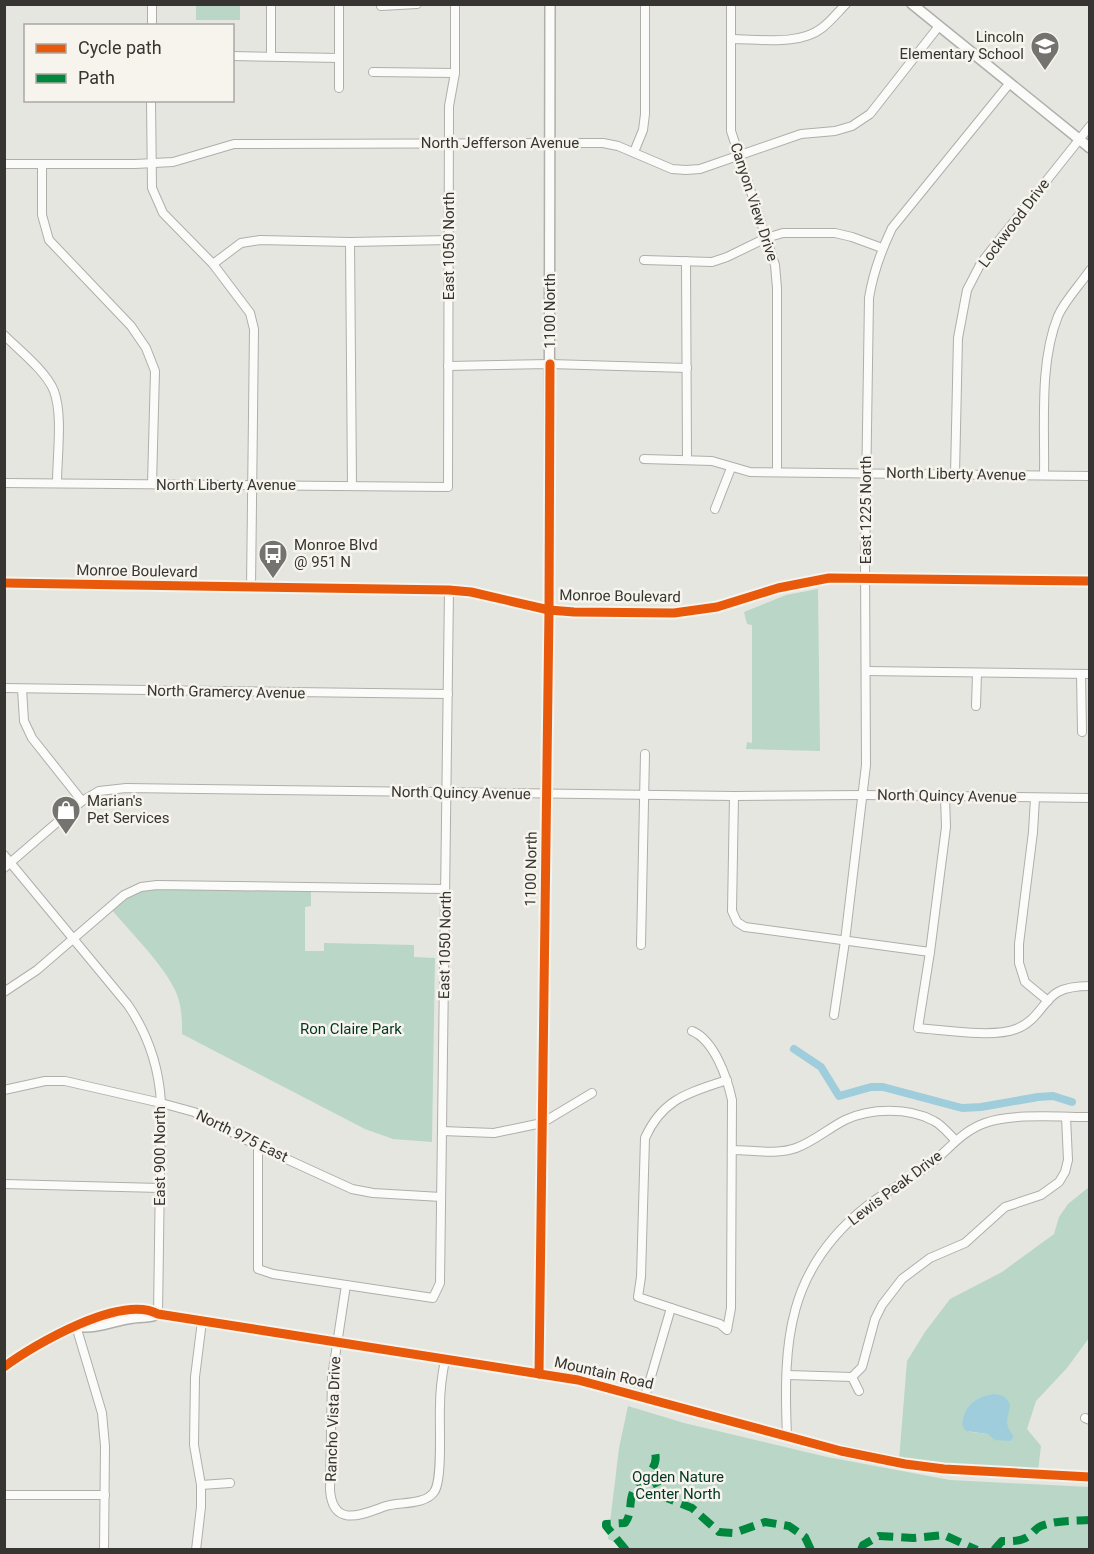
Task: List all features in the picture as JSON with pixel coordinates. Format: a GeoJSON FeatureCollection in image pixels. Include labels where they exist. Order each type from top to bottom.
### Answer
{"type":"FeatureCollection","features":[{"type":"Feature","properties":{"kind":"street"},"geometry":{"type":"LineString","coordinates":[[152,4],[152,24]]}},
{"type":"Feature","properties":{"kind":"street"},"geometry":{"type":"LineString","coordinates":[[271,4],[271,56]]}},
{"type":"Feature","properties":{"kind":"street"},"geometry":{"type":"LineString","coordinates":[[339,4],[339,88]]}},
{"type":"Feature","properties":{"kind":"street"},"geometry":{"type":"LineString","coordinates":[[381,6],[417,4]]}},
{"type":"Feature","properties":{"kind":"street","name":"East 1050 North"},"geometry":{"type":"LineString","coordinates":[[448,487],[449,106],[455,73],[455,4]]}},
{"type":"Feature","properties":{"kind":"street","name":"1100 North"},"geometry":{"type":"LineString","coordinates":[[539,1374],[549,610],[550,4]]}},
{"type":"Feature","properties":{"kind":"street"},"geometry":{"type":"LineString","coordinates":[[634,152],[643,130],[645,114],[645,4]]}},
{"type":"Feature","properties":{"kind":"street","name":"Canyon View Drive"},"geometry":{"type":"LineString","coordinates":[[731,4],[731,131],[775,265],[777,471]]}},
{"type":"Feature","properties":{"kind":"street"},"geometry":{"type":"LineString","coordinates":[[731,39],[788,40],[805,36],[821,29],[846,4]]}},
{"type":"Feature","properties":{"kind":"street"},"geometry":{"type":"LineString","coordinates":[[912,4],[1089,148]]}},
{"type":"Feature","properties":{"kind":"street","name":"North Jefferson Avenue"},"geometry":{"type":"LineString","coordinates":[[4,164],[151,164],[173,162],[234,144],[603,143],[634,152],[657,164],[686,170],[700,169],[801,134],[835,131],[852,126],[870,114],[939,26]]}},
{"type":"Feature","properties":{"kind":"street"},"geometry":{"type":"LineString","coordinates":[[234,56],[339,58]]}},
{"type":"Feature","properties":{"kind":"street"},"geometry":{"type":"LineString","coordinates":[[373,72],[455,73]]}},
{"type":"Feature","properties":{"kind":"street","name":"East 1225 North"},"geometry":{"type":"LineString","coordinates":[[834,1015],[864,795],[866,765],[866,472],[869,298],[873,274],[892,228],[1009,84]]}},
{"type":"Feature","properties":{"kind":"street"},"geometry":{"type":"LineString","coordinates":[[151,102],[152,188],[163,213],[213,264],[250,313],[254,329],[251,588]]}},
{"type":"Feature","properties":{"kind":"street","name":"Lockwood Drive"},"geometry":{"type":"LineString","coordinates":[[955,474],[958,338],[967,290],[981,263],[1089,126]]}},
{"type":"Feature","properties":{"kind":"street"},"geometry":{"type":"LineString","coordinates":[[42,164],[42,215],[49,240],[131,326],[146,348],[155,371],[152,484]]}},
{"type":"Feature","properties":{"kind":"street"},"geometry":{"type":"LineString","coordinates":[[644,260],[711,262],[783,233],[835,233],[882,248]]}},
{"type":"Feature","properties":{"kind":"street"},"geometry":{"type":"LineString","coordinates":[[213,264],[241,243],[250,242],[449,240]]}},
{"type":"Feature","properties":{"kind":"street"},"geometry":{"type":"LineString","coordinates":[[350,242],[352,486]]}},
{"type":"Feature","properties":{"kind":"street"},"geometry":{"type":"LineString","coordinates":[[686,261],[687,459]]}},
{"type":"Feature","properties":{"kind":"street"},"geometry":{"type":"LineString","coordinates":[[1044,475],[1046,367],[1050,341],[1059,314],[1089,270]]}},
{"type":"Feature","properties":{"kind":"street"},"geometry":{"type":"LineString","coordinates":[[4,335],[44,375],[53,390],[58,409],[57,483]]}},
{"type":"Feature","properties":{"kind":"street"},"geometry":{"type":"LineString","coordinates":[[448,366],[550,364],[687,368]]}},
{"type":"Feature","properties":{"kind":"street","name":"North Liberty Avenue"},"geometry":{"type":"LineString","coordinates":[[644,459],[711,461],[750,472],[1089,476]]}},
{"type":"Feature","properties":{"kind":"street"},"geometry":{"type":"LineString","coordinates":[[715,509],[731,468]]}},
{"type":"Feature","properties":{"kind":"street","name":"North Liberty Avenue"},"geometry":{"type":"LineString","coordinates":[[4,483],[448,487]]}},
{"type":"Feature","properties":{"kind":"street","name":"Monroe Boulevard"},"geometry":{"type":"LineString","coordinates":[[4,584],[449,590],[471,592],[549,610],[674,613],[717,607],[805,581],[829,578],[1089,581]]}},
{"type":"Feature","properties":{"kind":"street","name":"East 1050 North"},"geometry":{"type":"LineString","coordinates":[[346,1285],[433,1298],[440,1284],[449,590]]}},
{"type":"Feature","properties":{"kind":"street"},"geometry":{"type":"LineString","coordinates":[[866,671],[1085,674],[1082,732]]}},
{"type":"Feature","properties":{"kind":"street"},"geometry":{"type":"LineString","coordinates":[[976,706],[977,673]]}},
{"type":"Feature","properties":{"kind":"street","name":"North Gramercy Avenue"},"geometry":{"type":"LineString","coordinates":[[4,688],[448,694]]}},
{"type":"Feature","properties":{"kind":"street"},"geometry":{"type":"LineString","coordinates":[[22,689],[24,721],[32,738],[82,801]]}},
{"type":"Feature","properties":{"kind":"street"},"geometry":{"type":"LineString","coordinates":[[641,945],[645,754]]}},
{"type":"Feature","properties":{"kind":"street","name":"North Quincy Avenue"},"geometry":{"type":"LineString","coordinates":[[4,868],[82,801],[99,791],[126,788],[1089,798]]}},
{"type":"Feature","properties":{"kind":"street"},"geometry":{"type":"LineString","coordinates":[[734,796],[732,910],[737,922],[745,927],[930,952]]}},
{"type":"Feature","properties":{"kind":"street"},"geometry":{"type":"LineString","coordinates":[[945,797],[945,827],[918,1028],[994,1033],[1015,1030],[1029,1022],[1056,992],[1078,986],[1089,986]]}},
{"type":"Feature","properties":{"kind":"street"},"geometry":{"type":"LineString","coordinates":[[1035,798],[1019,944],[1019,963],[1025,982],[1048,1001]]}},
{"type":"Feature","properties":{"kind":"street","name":"East 900 North"},"geometry":{"type":"LineString","coordinates":[[4,855],[128,1005],[140,1023],[152,1049],[159,1079],[161,1104],[158,1314]]}},
{"type":"Feature","properties":{"kind":"street"},"geometry":{"type":"LineString","coordinates":[[4,992],[37,970],[124,895],[141,887],[157,885],[445,890]]}},
{"type":"Feature","properties":{"kind":"street"},"geometry":{"type":"LineString","coordinates":[[692,1031],[703,1035],[727,1080],[732,1100],[728,1330],[720,1324],[638,1297],[641,1277],[645,1138],[651,1124],[673,1101],[683,1095],[727,1080]]}},
{"type":"Feature","properties":{"kind":"street","name":"North 975 East"},"geometry":{"type":"LineString","coordinates":[[4,1090],[45,1081],[65,1081],[194,1112],[258,1146],[352,1189],[372,1193],[441,1197]]}},
{"type":"Feature","properties":{"kind":"street"},"geometry":{"type":"LineString","coordinates":[[442,1131],[494,1133],[542,1123],[592,1093]]}},
{"type":"Feature","properties":{"kind":"street"},"geometry":{"type":"LineString","coordinates":[[732,1150],[797,1148],[846,1120],[863,1113],[883,1110],[898,1110],[935,1121],[955,1140]]}},
{"type":"Feature","properties":{"kind":"street"},"geometry":{"type":"LineString","coordinates":[[788,1375],[852,1377],[862,1367],[882,1305],[902,1279],[930,1258],[965,1243],[1005,1207],[1041,1195],[1059,1182],[1068,1160],[1066,1117]]}},
{"type":"Feature","properties":{"kind":"street","name":"Lewis Peak Drive"},"geometry":{"type":"LineString","coordinates":[[787,1436],[788,1345],[795,1310],[800,1292],[817,1258],[828,1243],[854,1217],[878,1198],[928,1166],[955,1140],[986,1123],[1006,1118],[1089,1117]]}},
{"type":"Feature","properties":{"kind":"street"},"geometry":{"type":"LineString","coordinates":[[258,1146],[258,1269],[273,1274],[346,1285],[337,1343]]}},
{"type":"Feature","properties":{"kind":"street"},"geometry":{"type":"LineString","coordinates":[[4,1184],[160,1188]]}},
{"type":"Feature","properties":{"kind":"street"},"geometry":{"type":"LineString","coordinates":[[645,1397],[671,1308]]}},
{"type":"Feature","properties":{"kind":"street","name":"Mountain Road"},"geometry":{"type":"LineString","coordinates":[[76,1326],[87,1328],[134,1318],[153,1317],[158,1314],[578,1380],[872,1458],[944,1469],[1089,1477]]}},
{"type":"Feature","properties":{"kind":"street"},"geometry":{"type":"LineString","coordinates":[[196,1550],[201,1485],[194,1445],[194,1414],[196,1361],[202,1321]]}},
{"type":"Feature","properties":{"kind":"street"},"geometry":{"type":"LineString","coordinates":[[4,1367],[25,1352],[76,1326],[102,1413],[105,1446],[104,1550]]}},
{"type":"Feature","properties":{"kind":"street","name":"Rancho Vista Drive"},"geometry":{"type":"LineString","coordinates":[[337,1343],[332,1377],[331,1497],[343,1514],[353,1517],[387,1506],[420,1501],[433,1494],[438,1481],[440,1404],[445,1360]]}},
{"type":"Feature","properties":{"kind":"street"},"geometry":{"type":"LineString","coordinates":[[852,1377],[859,1390]]}},
{"type":"Feature","properties":{"kind":"street"},"geometry":{"type":"LineString","coordinates":[[201,1485],[230,1483]]}},
{"type":"Feature","properties":{"kind":"street"},"geometry":{"type":"LineString","coordinates":[[4,1495],[105,1495]]}},
{"type":"Feature","properties":{"kind":"green space"},"geometry":{"type":"Polygon","coordinates":[[[196,5],[240,5],[240,20],[196,20],[196,5]]]}},
{"type":"Feature","properties":{"kind":"green space"},"geometry":{"type":"Polygon","coordinates":[[[818,589],[820,751],[746,749],[747,742],[752,743],[752,625],[747,624],[744,612],[786,595],[818,589]]]}},
{"type":"Feature","properties":{"kind":"green space","name":"Ron Claire Park"},"geometry":{"type":"Polygon","coordinates":[[[156,888],[311,892],[311,906],[305,907],[305,951],[324,951],[324,943],[414,945],[414,957],[435,958],[432,1142],[393,1139],[365,1129],[182,1034],[179,1002],[171,982],[112,910],[132,896],[156,888]]]}},
{"type":"Feature","properties":{"kind":"green space"},"geometry":{"type":"Polygon","coordinates":[[[1089,1187],[1089,1338],[1067,1368],[1036,1401],[1027,1429],[1041,1446],[1038,1471],[949,1466],[899,1460],[907,1361],[925,1332],[950,1299],[1002,1272],[1054,1234],[1059,1217],[1068,1204],[1089,1187]],[[993,1394],[987,1395],[971,1404],[965,1413],[962,1425],[970,1432],[988,1434],[1011,1441],[1014,1436],[1008,1429],[1005,1417],[1009,1410],[993,1394]]]}},
{"type":"Feature","properties":{"kind":"green space","name":"Ogden Nature Center North"},"geometry":{"type":"Polygon","coordinates":[[[628,1406],[684,1423],[827,1457],[950,1480],[1089,1487],[1089,1549],[628,1549],[608,1539],[619,1448],[628,1406]]]}},
{"type":"Feature","properties":{"kind":"water"},"geometry":{"type":"Polygon","coordinates":[[[993,1394],[1004,1397],[1010,1405],[1007,1421],[1008,1428],[1014,1436],[1011,1441],[995,1440],[988,1434],[966,1431],[962,1425],[965,1413],[971,1404],[981,1397],[993,1394]]]}},
{"type":"Feature","properties":{"kind":"waterway"},"geometry":{"type":"LineString","coordinates":[[794,1049],[821,1067],[839,1096],[871,1087],[883,1087],[962,1108],[1053,1096],[1072,1102]]}},
{"type":"Feature","properties":{"kind":"marked path"},"geometry":{"type":"LineString","coordinates":[[626,1550],[606,1524],[625,1523],[627,1520],[632,1495],[653,1468],[656,1455],[653,1447]]}},
{"type":"Feature","properties":{"kind":"marked path"},"geometry":{"type":"LineString","coordinates":[[651,1473],[664,1497],[692,1508],[719,1532],[734,1533],[765,1522],[789,1526],[805,1537],[811,1550]]}},
{"type":"Feature","properties":{"kind":"marked path"},"geometry":{"type":"LineString","coordinates":[[994,1550],[1002,1541],[1024,1539],[1039,1527],[1047,1524],[1090,1520]]}},
{"type":"Feature","properties":{"kind":"marked path"},"geometry":{"type":"LineString","coordinates":[[861,1550],[863,1545],[879,1536],[913,1538],[944,1535],[977,1550]]}},
{"type":"Feature","properties":{"kind":"cycle path"},"geometry":{"type":"LineString","coordinates":[[539,1374],[550,364]]}},
{"type":"Feature","properties":{"kind":"cycle path"},"geometry":{"type":"LineString","coordinates":[[4,583],[449,590],[471,592],[549,610],[674,613],[717,607],[778,588],[829,578],[1090,581]]}},
{"type":"Feature","properties":{"kind":"cycle path"},"geometry":{"type":"LineString","coordinates":[[4,1367],[36,1346],[79,1324],[123,1311],[142,1310],[578,1380],[841,1451],[905,1464],[944,1469],[1090,1477]]}},
{"type":"Feature","properties":{"kind":"place","name":"Lincoln Elementary School"},"geometry":{"type":"Point","coordinates":[1045,72]}},
{"type":"Feature","properties":{"kind":"place","name":"Monroe Blvd @ 951 N"},"geometry":{"type":"Point","coordinates":[273,580]}},
{"type":"Feature","properties":{"kind":"place","name":"Marian's Pet Services"},"geometry":{"type":"Point","coordinates":[66,836]}}]}
